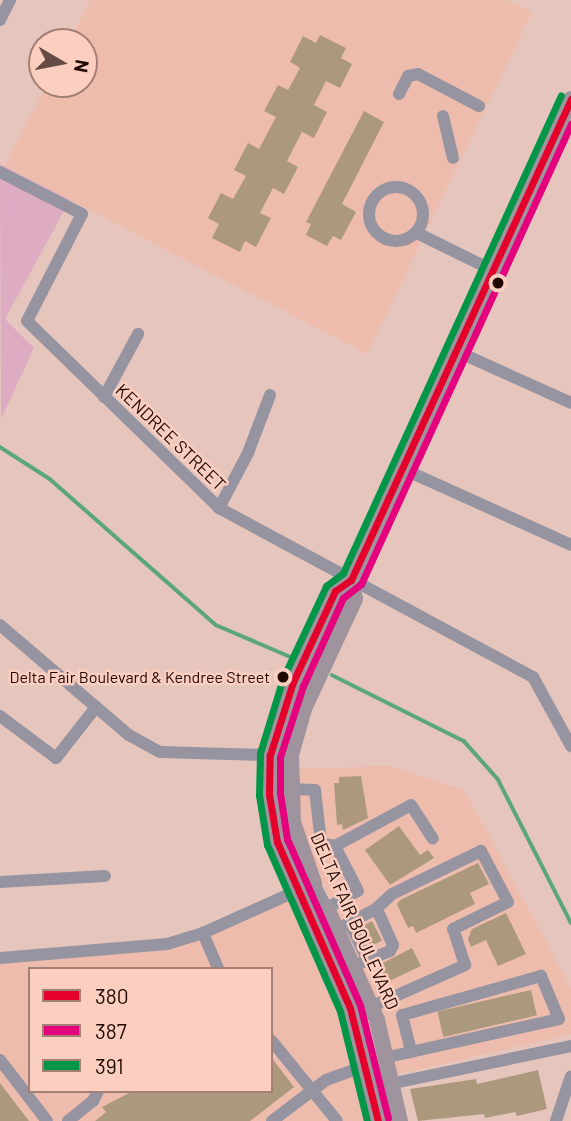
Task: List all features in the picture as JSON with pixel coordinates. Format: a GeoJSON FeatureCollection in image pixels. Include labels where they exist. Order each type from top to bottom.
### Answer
{"type":"FeatureCollection","features":[{"type":"Feature","properties":{"kind":"main road","name":"DELTA FAIR BOULEVARD"},"geometry":{"type":"LineString","coordinates":[[378,1121],[368,1065],[344,993],[296,892],[272,827],[270,755],[292,683],[335,591],[351,580],[571,99]]}},
{"type":"Feature","properties":{"kind":"main road","name":"DELTA FAIR BOULEVARD"},"geometry":{"type":"LineString","coordinates":[[314,883],[296,835],[290,789],[296,732],[355,599],[351,580]]}},
{"type":"Feature","properties":{"kind":"main road","name":"DELTA FAIR BOULEVARD"},"geometry":{"type":"LineString","coordinates":[[327,908],[344,926],[362,964],[388,1057],[400,1121]]}},
{"type":"Feature","properties":{"kind":"street"},"geometry":{"type":"LineString","coordinates":[[0,20],[10,0]]}},
{"type":"Feature","properties":{"kind":"street"},"geometry":{"type":"LineString","coordinates":[[399,94],[408,76],[418,74],[480,106]]}},
{"type":"Feature","properties":{"kind":"street"},"geometry":{"type":"LineString","coordinates":[[443,116],[453,158]]}},
{"type":"Feature","properties":{"kind":"street","name":"KENDREE STREET"},"geometry":{"type":"LineString","coordinates":[[0,172],[82,214],[27,321],[219,508],[533,677],[571,747]]}},
{"type":"Feature","properties":{"kind":"street"},"geometry":{"type":"LineString","coordinates":[[390,187],[407,188],[420,200],[424,217],[417,233],[402,241],[385,240],[372,229],[368,212],[375,196],[390,187]]}},
{"type":"Feature","properties":{"kind":"street"},"geometry":{"type":"LineString","coordinates":[[417,233],[492,270]]}},
{"type":"Feature","properties":{"kind":"street"},"geometry":{"type":"LineString","coordinates":[[104,397],[138,334]]}},
{"type":"Feature","properties":{"kind":"street"},"geometry":{"type":"LineString","coordinates":[[456,351],[571,403]]}},
{"type":"Feature","properties":{"kind":"street"},"geometry":{"type":"LineString","coordinates":[[219,508],[248,453],[270,395]]}},
{"type":"Feature","properties":{"kind":"street"},"geometry":{"type":"LineString","coordinates":[[403,469],[571,545]]}},
{"type":"Feature","properties":{"kind":"street"},"geometry":{"type":"LineString","coordinates":[[0,625],[129,735],[160,752],[270,755]]}},
{"type":"Feature","properties":{"kind":"street"},"geometry":{"type":"LineString","coordinates":[[0,716],[56,758],[96,707]]}},
{"type":"Feature","properties":{"kind":"street"},"geometry":{"type":"LineString","coordinates":[[290,789],[315,790],[321,842],[335,846],[411,805],[433,839]]}},
{"type":"Feature","properties":{"kind":"street"},"geometry":{"type":"LineString","coordinates":[[327,908],[358,891],[335,846]]}},
{"type":"Feature","properties":{"kind":"street"},"geometry":{"type":"LineString","coordinates":[[344,926],[376,909],[392,894],[481,851],[508,902],[453,929],[465,965],[373,1006]]}},
{"type":"Feature","properties":{"kind":"street"},"geometry":{"type":"LineString","coordinates":[[0,882],[105,876]]}},
{"type":"Feature","properties":{"kind":"street"},"geometry":{"type":"LineString","coordinates":[[0,958],[133,950],[203,933],[314,883]]}},
{"type":"Feature","properties":{"kind":"street","name":"DELTA FAIR BOULEVARD"},"geometry":{"type":"LineString","coordinates":[[314,883],[327,908]]}},
{"type":"Feature","properties":{"kind":"street"},"geometry":{"type":"LineString","coordinates":[[362,964],[393,945],[376,909]]}},
{"type":"Feature","properties":{"kind":"street"},"geometry":{"type":"LineString","coordinates":[[203,933],[217,967]]}},
{"type":"Feature","properties":{"kind":"street"},"geometry":{"type":"LineString","coordinates":[[388,1057],[411,1052],[559,1019],[541,976],[402,1015],[411,1052]]}},
{"type":"Feature","properties":{"kind":"street"},"geometry":{"type":"LineString","coordinates":[[273,1042],[337,1121]]}},
{"type":"Feature","properties":{"kind":"street"},"geometry":{"type":"LineString","coordinates":[[394,1083],[571,1046]]}},
{"type":"Feature","properties":{"kind":"street"},"geometry":{"type":"LineString","coordinates":[[0,1060],[47,1121]]}},
{"type":"Feature","properties":{"kind":"street"},"geometry":{"type":"LineString","coordinates":[[272,1121],[326,1080],[368,1065]]}},
{"type":"Feature","properties":{"kind":"street"},"geometry":{"type":"LineString","coordinates":[[556,1121],[571,1076]]}},
{"type":"Feature","properties":{"kind":"street"},"geometry":{"type":"LineString","coordinates":[[68,1121],[93,1101],[97,1093]]}},
{"type":"Feature","properties":{"kind":"shaded area"},"geometry":{"type":"Polygon","coordinates":[[[90,0],[507,0],[532,12],[367,354],[5,166],[40,98],[98,98],[98,28],[76,28],[90,0]]]}},
{"type":"Feature","properties":{"kind":"shaded area"},"geometry":{"type":"Polygon","coordinates":[[[0,164],[70,200],[5,319],[34,348],[1,419],[0,164]]]}},
{"type":"Feature","properties":{"kind":"shaded area"},"geometry":{"type":"Polygon","coordinates":[[[389,766],[464,790],[571,988],[571,1034],[395,1075],[366,982],[299,829],[296,769],[389,766]]]}},
{"type":"Feature","properties":{"kind":"shaded area"},"geometry":{"type":"Polygon","coordinates":[[[296,892],[337,977],[378,1121],[0,1121],[0,958],[151,947],[296,892]]]}},
{"type":"Feature","properties":{"kind":"building"},"geometry":{"type":"Polygon","coordinates":[[[320,35],[346,48],[341,58],[352,64],[340,88],[326,81],[314,105],[327,112],[314,138],[302,132],[287,161],[298,167],[284,194],[273,188],[260,213],[271,218],[256,247],[245,241],[240,252],[212,238],[219,224],[208,218],[221,193],[233,199],[246,176],[234,170],[248,143],[259,149],[276,117],[264,111],[278,85],[288,90],[300,68],[290,62],[303,36],[316,43],[320,35]]]}},
{"type":"Feature","properties":{"kind":"building"},"geometry":{"type":"Polygon","coordinates":[[[364,111],[384,122],[342,204],[356,212],[341,240],[333,236],[327,246],[306,235],[311,224],[306,222],[364,111]]]}},
{"type":"Feature","properties":{"kind":"building"},"geometry":{"type":"Polygon","coordinates":[[[361,776],[368,818],[343,830],[342,824],[337,825],[334,783],[339,783],[339,777],[361,776]]]}},
{"type":"Feature","properties":{"kind":"building"},"geometry":{"type":"Polygon","coordinates":[[[399,826],[420,855],[428,850],[434,858],[390,885],[365,850],[399,826]]]}},
{"type":"Feature","properties":{"kind":"building"},"geometry":{"type":"Polygon","coordinates":[[[478,863],[489,884],[470,893],[475,904],[416,933],[413,926],[408,928],[397,904],[400,900],[478,863]]]}},
{"type":"Feature","properties":{"kind":"building"},"geometry":{"type":"Polygon","coordinates":[[[506,913],[526,954],[498,966],[486,940],[471,947],[468,939],[472,929],[506,913]]]}},
{"type":"Feature","properties":{"kind":"building"},"geometry":{"type":"Polygon","coordinates":[[[372,921],[382,941],[370,947],[360,927],[372,921]]]}},
{"type":"Feature","properties":{"kind":"building"},"geometry":{"type":"Polygon","coordinates":[[[412,948],[421,966],[381,985],[377,966],[412,948]]]}},
{"type":"Feature","properties":{"kind":"building"},"geometry":{"type":"Polygon","coordinates":[[[531,990],[537,1015],[443,1037],[437,1012],[531,990]]]}},
{"type":"Feature","properties":{"kind":"building"},"geometry":{"type":"Polygon","coordinates":[[[273,1060],[294,1087],[250,1121],[95,1121],[106,1112],[102,1107],[129,1093],[273,1093],[273,1060]]]}},
{"type":"Feature","properties":{"kind":"building"},"geometry":{"type":"Polygon","coordinates":[[[538,1070],[547,1109],[517,1116],[515,1112],[485,1118],[484,1114],[418,1121],[410,1089],[476,1079],[477,1084],[538,1070]]]}},
{"type":"Feature","properties":{"kind":"building"},"geometry":{"type":"Polygon","coordinates":[[[0,1083],[29,1121],[0,1121],[0,1083]]]}},
{"type":"Feature","properties":{"kind":"waterway"},"geometry":{"type":"LineString","coordinates":[[0,447],[50,479],[216,625],[293,658]]}},
{"type":"Feature","properties":{"kind":"waterway"},"geometry":{"type":"LineString","coordinates":[[332,675],[464,741],[498,779],[571,922]]}},
{"type":"Feature","properties":{"kind":"transit line","name":"391"},"geometry":{"type":"LineString","coordinates":[[367,1121],[340,1011],[267,845],[259,795],[260,753],[283,678],[326,586],[343,573],[561,95]]}},
{"type":"Feature","properties":{"kind":"transit line","name":"380"},"geometry":{"type":"LineString","coordinates":[[378,1121],[350,1008],[277,842],[269,794],[270,755],[293,682],[335,591],[351,580],[571,99]]}},
{"type":"Feature","properties":{"kind":"transit line","name":"387"},"geometry":{"type":"LineString","coordinates":[[388,1118],[360,1005],[287,839],[280,793],[280,757],[303,686],[343,598],[361,584],[571,124]]}},
{"type":"Feature","properties":{"kind":"place","name":"Delta Fair Boulevard & Kendree Street"},"geometry":{"type":"Point","coordinates":[283,677]}}]}
